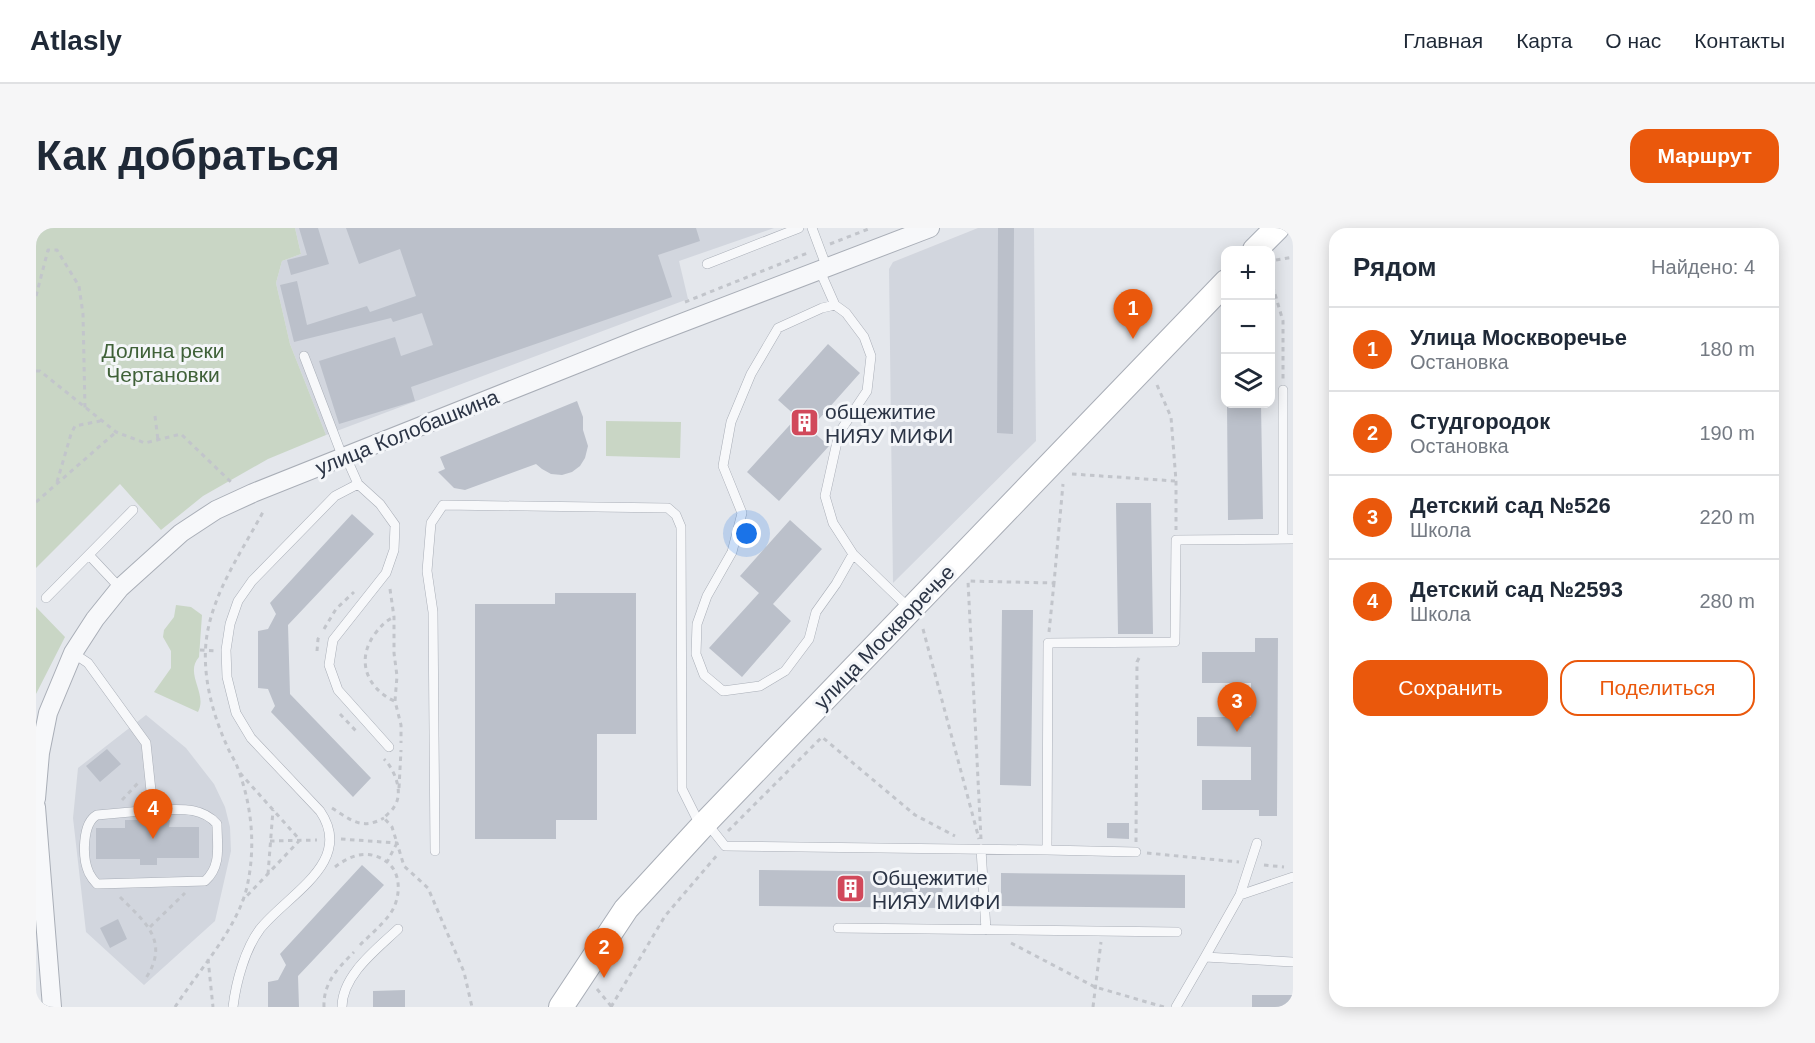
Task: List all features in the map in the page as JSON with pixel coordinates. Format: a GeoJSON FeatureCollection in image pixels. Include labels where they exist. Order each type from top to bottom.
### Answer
{"type":"FeatureCollection","features":[{"type":"Feature","properties":{"kind":"main road"},"geometry":{"type":"LineString","coordinates":[[1270,246],[1277,228]]}},
{"type":"Feature","properties":{"kind":"main road","name":"улица Москворечье"},"geometry":{"type":"LineString","coordinates":[[561,1007],[626,909],[713,834],[917,619],[1221,287]]}},
{"type":"Feature","properties":{"kind":"street","name":"улица Колобашкина"},"geometry":{"type":"LineString","coordinates":[[36,799],[40,753],[48,712],[73,653],[95,619],[120,588],[182,533],[216,510],[637,340],[930,228]]}},
{"type":"Feature","properties":{"kind":"street"},"geometry":{"type":"LineString","coordinates":[[36,807],[52,1007]]}},
{"type":"Feature","properties":{"kind":"lane"},"geometry":{"type":"LineString","coordinates":[[707,264],[799,228]]}},
{"type":"Feature","properties":{"kind":"lane"},"geometry":{"type":"LineString","coordinates":[[812,228],[835,305],[846,314],[864,337],[872,356],[867,391],[839,433],[825,496],[833,523],[853,554],[917,619]]}},
{"type":"Feature","properties":{"kind":"lane"},"geometry":{"type":"LineString","coordinates":[[835,305],[822,308],[778,328],[751,374],[731,422],[723,466],[742,513],[732,552],[707,597],[697,624],[696,654],[704,675],[723,692],[760,686],[784,671],[809,639],[816,612],[836,585],[853,554]]}},
{"type":"Feature","properties":{"kind":"lane"},"geometry":{"type":"LineString","coordinates":[[304,356],[345,458],[358,484],[380,504],[395,525],[394,550],[386,573],[333,640],[329,665],[338,690],[389,747]]}},
{"type":"Feature","properties":{"kind":"lane"},"geometry":{"type":"LineString","coordinates":[[1047,850],[1048,643],[1175,642],[1176,540],[1288,539],[1283,390]]}},
{"type":"Feature","properties":{"kind":"lane"},"geometry":{"type":"LineString","coordinates":[[233,1007],[241,967],[259,930],[318,871],[328,856],[331,839],[329,824],[320,811],[251,738],[236,713],[227,677],[226,650],[230,624],[238,601],[252,580],[335,496],[358,484]]}},
{"type":"Feature","properties":{"kind":"lane"},"geometry":{"type":"LineString","coordinates":[[435,851],[433,612],[427,570],[431,523],[444,505],[668,508],[676,515],[681,527],[682,789],[713,834],[981,849],[1136,852]]}},
{"type":"Feature","properties":{"kind":"lane"},"geometry":{"type":"LineString","coordinates":[[46,598],[133,510]]}},
{"type":"Feature","properties":{"kind":"lane"},"geometry":{"type":"LineString","coordinates":[[89,555],[120,588]]}},
{"type":"Feature","properties":{"kind":"lane"},"geometry":{"type":"LineString","coordinates":[[73,653],[88,663],[146,743],[153,810]]}},
{"type":"Feature","properties":{"kind":"lane"},"geometry":{"type":"LineString","coordinates":[[153,810],[196,810],[209,815],[217,824],[217,860],[214,873],[205,881],[97,884],[86,866],[86,827],[91,818],[97,815],[153,810]]}},
{"type":"Feature","properties":{"kind":"lane"},"geometry":{"type":"LineString","coordinates":[[1176,1007],[1240,895],[1257,843]]}},
{"type":"Feature","properties":{"kind":"lane"},"geometry":{"type":"LineString","coordinates":[[981,849],[986,930]]}},
{"type":"Feature","properties":{"kind":"lane"},"geometry":{"type":"LineString","coordinates":[[1240,895],[1293,877]]}},
{"type":"Feature","properties":{"kind":"lane"},"geometry":{"type":"LineString","coordinates":[[838,928],[1177,932]]}},
{"type":"Feature","properties":{"kind":"lane"},"geometry":{"type":"LineString","coordinates":[[342,1007],[342,997],[357,970],[398,929]]}},
{"type":"Feature","properties":{"kind":"lane"},"geometry":{"type":"LineString","coordinates":[[1205,957],[1293,962]]}},
{"type":"Feature","properties":{"kind":"path"},"geometry":{"type":"LineString","coordinates":[[36,296],[48,250],[57,250],[78,286],[83,314],[86,409]]}},
{"type":"Feature","properties":{"kind":"path"},"geometry":{"type":"LineString","coordinates":[[1275,256],[1293,257]]}},
{"type":"Feature","properties":{"kind":"path"},"geometry":{"type":"LineString","coordinates":[[1275,294],[1283,321],[1283,390]]}},
{"type":"Feature","properties":{"kind":"path"},"geometry":{"type":"LineString","coordinates":[[36,371],[40,371],[116,432],[145,443],[180,434],[234,485]]}},
{"type":"Feature","properties":{"kind":"path"},"geometry":{"type":"LineString","coordinates":[[1157,385],[1171,417],[1176,481],[1176,540]]}},
{"type":"Feature","properties":{"kind":"path"},"geometry":{"type":"LineString","coordinates":[[155,416],[158,440]]}},
{"type":"Feature","properties":{"kind":"path"},"geometry":{"type":"LineString","coordinates":[[57,484],[70,434],[75,426],[100,421]]}},
{"type":"Feature","properties":{"kind":"path"},"geometry":{"type":"LineString","coordinates":[[36,502],[116,432]]}},
{"type":"Feature","properties":{"kind":"path"},"geometry":{"type":"LineString","coordinates":[[1072,474],[1176,481]]}},
{"type":"Feature","properties":{"kind":"path"},"geometry":{"type":"LineString","coordinates":[[1048,643],[1063,484]]}},
{"type":"Feature","properties":{"kind":"path"},"geometry":{"type":"LineString","coordinates":[[175,1007],[235,919],[247,888],[253,838],[250,816],[238,771],[226,745],[214,708],[206,671],[207,636],[214,607],[263,512]]}},
{"type":"Feature","properties":{"kind":"path"},"geometry":{"type":"LineString","coordinates":[[330,807],[361,825],[374,824],[396,806],[401,771],[401,725],[395,701],[397,676],[394,653],[394,604],[386,573]]}},
{"type":"Feature","properties":{"kind":"path"},"geometry":{"type":"LineString","coordinates":[[981,849],[968,581],[1054,583]]}},
{"type":"Feature","properties":{"kind":"path"},"geometry":{"type":"LineString","coordinates":[[317,658],[318,639],[336,609],[358,587]]}},
{"type":"Feature","properties":{"kind":"path"},"geometry":{"type":"LineString","coordinates":[[394,617],[385,621],[367,646],[364,656],[372,684],[379,692],[395,701]]}},
{"type":"Feature","properties":{"kind":"path"},"geometry":{"type":"LineString","coordinates":[[917,619],[981,849]]}},
{"type":"Feature","properties":{"kind":"path"},"geometry":{"type":"LineString","coordinates":[[1148,642],[1137,662],[1136,852],[1293,867]]}},
{"type":"Feature","properties":{"kind":"path"},"geometry":{"type":"LineString","coordinates":[[339,711],[362,737]]}},
{"type":"Feature","properties":{"kind":"path"},"geometry":{"type":"LineString","coordinates":[[592,998],[597,988],[611,1007],[713,834],[822,737],[915,815],[981,849]]}},
{"type":"Feature","properties":{"kind":"path"},"geometry":{"type":"LineString","coordinates":[[380,754],[394,774],[399,790]]}},
{"type":"Feature","properties":{"kind":"path"},"geometry":{"type":"LineString","coordinates":[[110,814],[149,770]]}},
{"type":"Feature","properties":{"kind":"path"},"geometry":{"type":"LineString","coordinates":[[238,771],[300,840]]}},
{"type":"Feature","properties":{"kind":"path"},"geometry":{"type":"LineString","coordinates":[[268,874],[273,810]]}},
{"type":"Feature","properties":{"kind":"path"},"geometry":{"type":"LineString","coordinates":[[384,818],[392,827],[404,866],[428,888],[464,972],[472,1007]]}},
{"type":"Feature","properties":{"kind":"path"},"geometry":{"type":"LineString","coordinates":[[270,841],[331,839],[397,843]]}},
{"type":"Feature","properties":{"kind":"path"},"geometry":{"type":"LineString","coordinates":[[241,903],[300,840]]}},
{"type":"Feature","properties":{"kind":"path"},"geometry":{"type":"LineString","coordinates":[[387,862],[397,843]]}},
{"type":"Feature","properties":{"kind":"path"},"geometry":{"type":"LineString","coordinates":[[324,1007],[323,1000],[332,975],[391,912],[396,900],[398,883],[397,873],[387,862],[373,854],[363,853],[341,862],[328,873]]}},
{"type":"Feature","properties":{"kind":"path"},"geometry":{"type":"LineString","coordinates":[[150,927],[197,881]]}},
{"type":"Feature","properties":{"kind":"path"},"geometry":{"type":"LineString","coordinates":[[108,884],[150,927],[156,950],[153,968],[146,978]]}},
{"type":"Feature","properties":{"kind":"path"},"geometry":{"type":"LineString","coordinates":[[986,930],[1095,987],[1164,1007]]}},
{"type":"Feature","properties":{"kind":"path"},"geometry":{"type":"LineString","coordinates":[[1093,1007],[1102,931]]}},
{"type":"Feature","properties":{"kind":"path"},"geometry":{"type":"LineString","coordinates":[[208,959],[213,1007]]}},
{"type":"Feature","properties":{"kind":"shaded area"},"geometry":{"type":"Polygon","coordinates":[[[295,228],[774,228],[679,261],[688,299],[326,435],[290,344],[276,283],[282,261],[301,254],[295,228]]]}},
{"type":"Feature","properties":{"kind":"shaded area"},"geometry":{"type":"Polygon","coordinates":[[[978,228],[1034,228],[1036,441],[893,583],[889,269],[893,262],[978,228]]]}},
{"type":"Feature","properties":{"kind":"shaded area"},"geometry":{"type":"Polygon","coordinates":[[[146,715],[186,748],[214,784],[225,807],[230,827],[231,851],[215,921],[144,985],[86,932],[73,818],[78,768],[146,715]]]}},
{"type":"Feature","properties":{"kind":"green space","name":"Долина реки Чертановки"},"geometry":{"type":"Polygon","coordinates":[[[36,228],[295,228],[301,254],[282,261],[276,283],[290,344],[326,435],[268,459],[203,496],[161,530],[120,484],[36,568],[36,228]]]}},
{"type":"Feature","properties":{"kind":"green space"},"geometry":{"type":"Polygon","coordinates":[[[606,421],[681,422],[680,458],[606,456],[606,421]]]}},
{"type":"Feature","properties":{"kind":"green space"},"geometry":{"type":"Polygon","coordinates":[[[176,605],[191,607],[202,615],[199,657],[194,670],[200,698],[198,712],[154,692],[171,668],[171,651],[163,637],[164,630],[174,617],[176,605]]]}},
{"type":"Feature","properties":{"kind":"green space"},"geometry":{"type":"Polygon","coordinates":[[[36,607],[65,637],[36,694],[36,607]]]}},
{"type":"Feature","properties":{"kind":"building"},"geometry":{"type":"Polygon","coordinates":[[[299,228],[318,228],[329,264],[291,275],[287,260],[307,255],[299,228]]]}},
{"type":"Feature","properties":{"kind":"building"},"geometry":{"type":"Polygon","coordinates":[[[346,228],[696,228],[700,241],[658,255],[672,297],[411,387],[415,401],[339,424],[319,361],[395,337],[401,356],[433,345],[422,313],[393,322],[391,318],[294,342],[280,285],[297,281],[307,325],[367,306],[370,312],[416,296],[400,249],[359,264],[346,228]]]}},
{"type":"Feature","properties":{"kind":"building"},"geometry":{"type":"Polygon","coordinates":[[[998,228],[1014,228],[1013,434],[997,433],[998,228]]]}},
{"type":"Feature","properties":{"kind":"building","name":"общежитие НИЯУ МИФИ"},"geometry":{"type":"Polygon","coordinates":[[[828,344],[860,373],[810,429],[829,446],[779,501],[747,472],[797,417],[778,400],[828,344]]]}},
{"type":"Feature","properties":{"kind":"building"},"geometry":{"type":"Polygon","coordinates":[[[577,401],[583,417],[583,430],[588,446],[585,458],[572,472],[562,475],[551,474],[536,464],[465,490],[454,488],[438,472],[445,469],[440,457],[577,401]]]}},
{"type":"Feature","properties":{"kind":"building"},"geometry":{"type":"Polygon","coordinates":[[[1227,408],[1261,408],[1263,519],[1228,520],[1227,408]]]}},
{"type":"Feature","properties":{"kind":"building"},"geometry":{"type":"Polygon","coordinates":[[[1116,503],[1151,503],[1153,634],[1118,634],[1116,503]]]}},
{"type":"Feature","properties":{"kind":"building"},"geometry":{"type":"Polygon","coordinates":[[[352,514],[374,534],[288,625],[290,694],[371,778],[353,797],[271,712],[275,706],[268,689],[258,688],[258,631],[268,629],[276,614],[270,603],[352,514]]]}},
{"type":"Feature","properties":{"kind":"building"},"geometry":{"type":"Polygon","coordinates":[[[790,520],[822,549],[773,604],[791,621],[742,677],[709,648],[759,593],[740,576],[790,520]]]}},
{"type":"Feature","properties":{"kind":"building"},"geometry":{"type":"Polygon","coordinates":[[[555,593],[636,593],[636,734],[597,734],[597,820],[556,820],[556,839],[475,839],[475,604],[555,604],[555,593]]]}},
{"type":"Feature","properties":{"kind":"building"},"geometry":{"type":"Polygon","coordinates":[[[1002,610],[1033,610],[1031,786],[1000,785],[1002,610]]]}},
{"type":"Feature","properties":{"kind":"building"},"geometry":{"type":"Polygon","coordinates":[[[1255,638],[1278,638],[1277,816],[1259,816],[1259,810],[1202,810],[1202,780],[1251,780],[1251,747],[1197,746],[1197,717],[1251,717],[1251,683],[1202,683],[1202,652],[1255,652],[1255,638]]]}},
{"type":"Feature","properties":{"kind":"building"},"geometry":{"type":"Polygon","coordinates":[[[107,749],[121,764],[100,782],[86,766],[107,749]]]}},
{"type":"Feature","properties":{"kind":"building"},"geometry":{"type":"Polygon","coordinates":[[[125,820],[170,820],[169,827],[199,827],[199,858],[157,858],[157,865],[140,865],[140,859],[96,859],[96,828],[125,828],[125,820]]]}},
{"type":"Feature","properties":{"kind":"building"},"geometry":{"type":"Polygon","coordinates":[[[1107,823],[1129,823],[1129,839],[1107,838],[1107,823]]]}},
{"type":"Feature","properties":{"kind":"building"},"geometry":{"type":"Polygon","coordinates":[[[362,865],[384,885],[298,976],[299,1007],[268,1007],[268,982],[278,980],[286,965],[280,954],[362,865]]]}},
{"type":"Feature","properties":{"kind":"building","name":"Общежитие НИЯУ МИФИ"},"geometry":{"type":"Polygon","coordinates":[[[759,870],[943,872],[942,908],[759,906],[759,870]]]}},
{"type":"Feature","properties":{"kind":"building","name":"Общежитие НИЯУ МИФИ"},"geometry":{"type":"Polygon","coordinates":[[[1001,873],[1185,875],[1185,908],[1001,906],[1001,873]]]}},
{"type":"Feature","properties":{"kind":"building"},"geometry":{"type":"Polygon","coordinates":[[[118,919],[127,939],[110,948],[100,928],[118,919]]]}},
{"type":"Feature","properties":{"kind":"building"},"geometry":{"type":"Polygon","coordinates":[[[405,990],[405,1007],[373,1007],[373,991],[405,990]]]}},
{"type":"Feature","properties":{"kind":"building"},"geometry":{"type":"Polygon","coordinates":[[[1252,995],[1293,995],[1293,1007],[1252,1007],[1252,995]]]}},
{"type":"Feature","properties":{"kind":"place","name":"Улица Москворечье"},"geometry":{"type":"Point","coordinates":[1133,339]}},
{"type":"Feature","properties":{"kind":"place","name":"общежитие НИЯУ МИФИ"},"geometry":{"type":"Point","coordinates":[804,423]}},
{"type":"Feature","properties":{"kind":"place","name":"Детский сад №526"},"geometry":{"type":"Point","coordinates":[1237,732]}},
{"type":"Feature","properties":{"kind":"place","name":"Детский сад №2593"},"geometry":{"type":"Point","coordinates":[153,839]}},
{"type":"Feature","properties":{"kind":"place","name":"Общежитие НИЯУ МИФИ"},"geometry":{"type":"Point","coordinates":[851,889]}},
{"type":"Feature","properties":{"kind":"place","name":"Студгородок"},"geometry":{"type":"Point","coordinates":[604,978]}}]}
